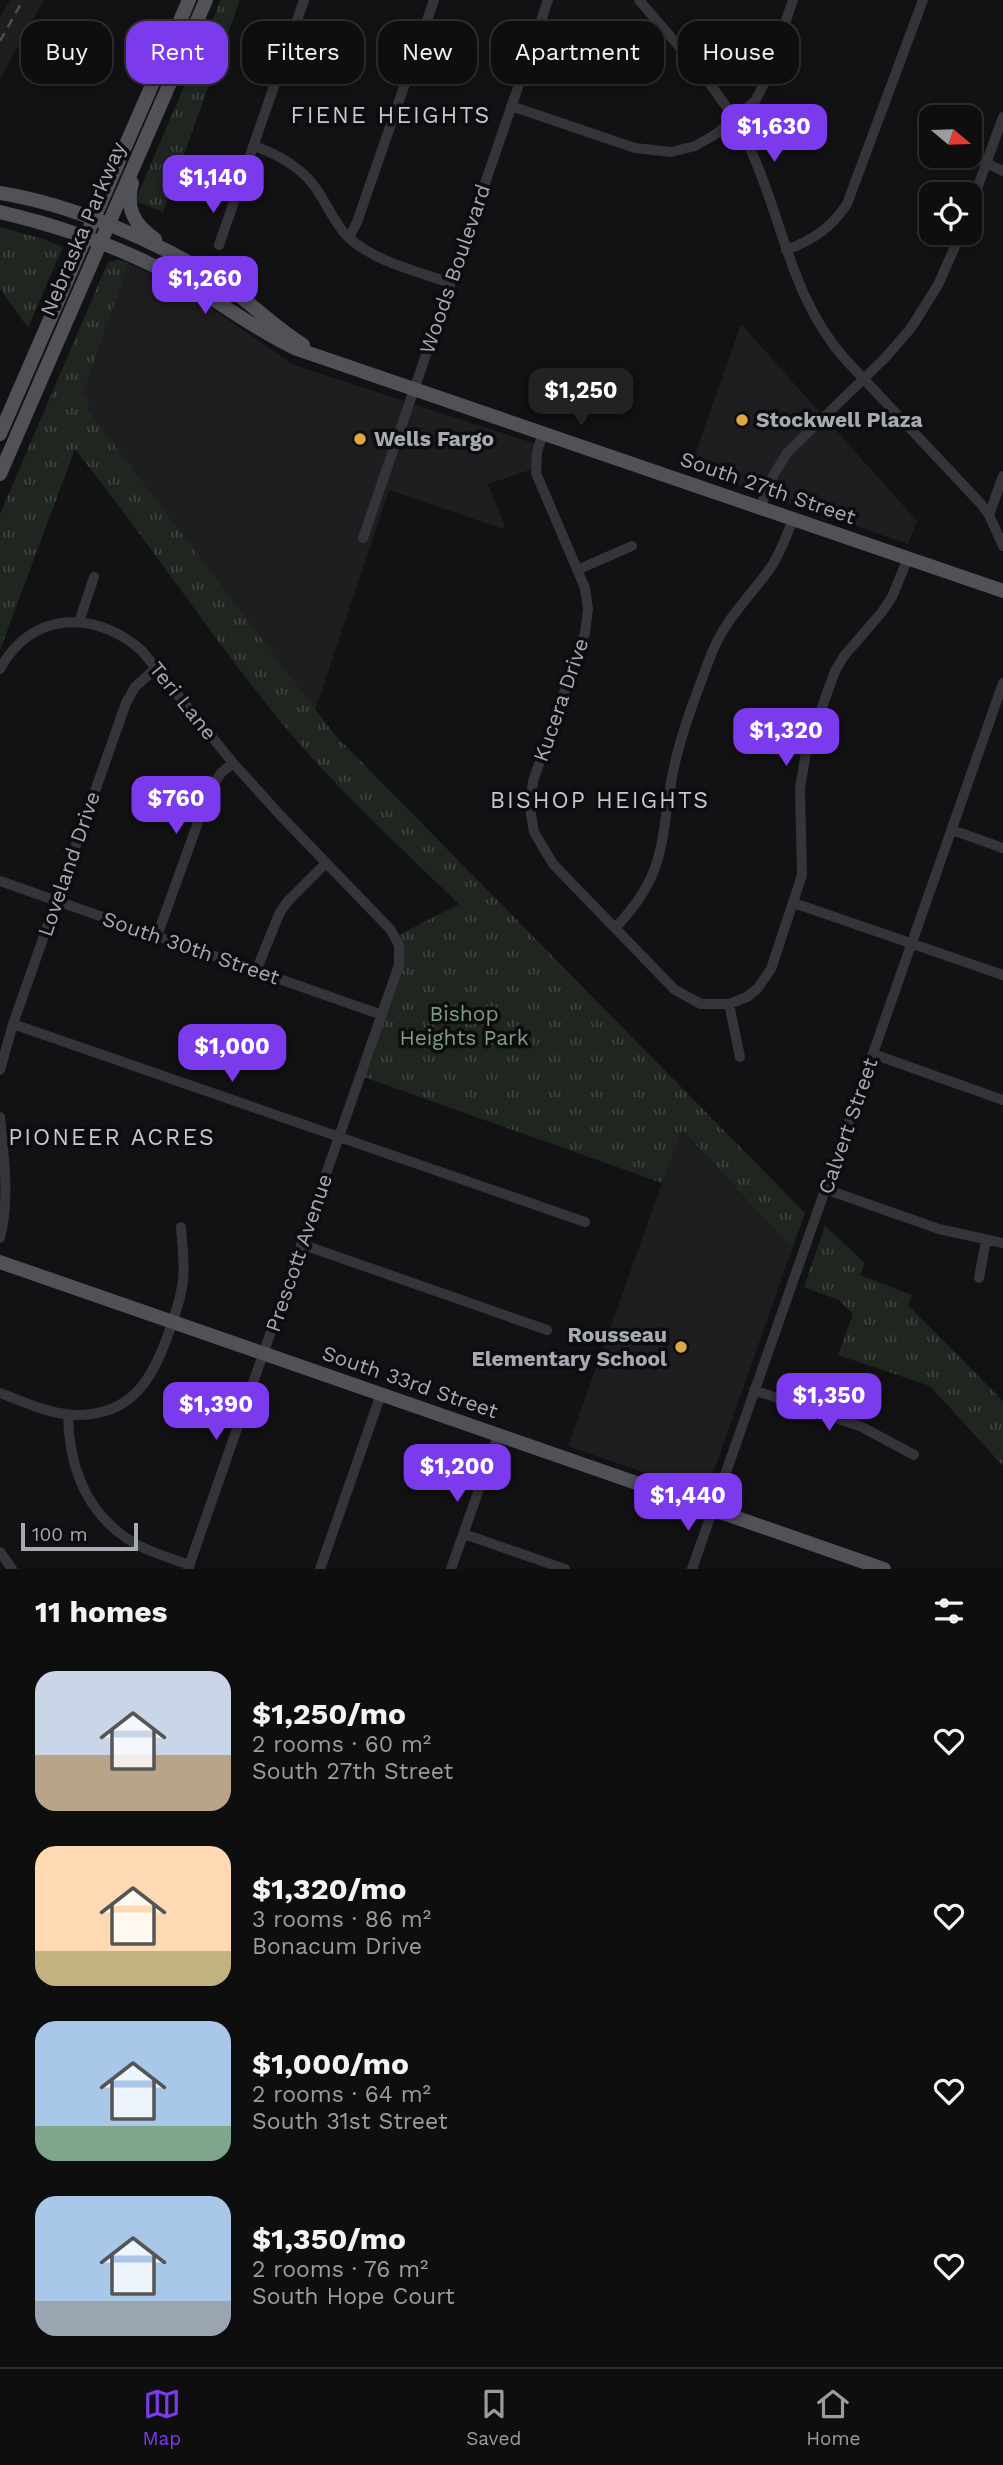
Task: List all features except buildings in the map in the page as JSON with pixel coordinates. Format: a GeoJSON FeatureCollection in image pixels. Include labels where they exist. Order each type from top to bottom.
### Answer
{"type":"FeatureCollection","features":[{"type":"Feature","properties":{"kind":"main road","name":"Nebraska Parkway"},"geometry":{"type":"LineString","coordinates":[[0,474],[189,0]]}},
{"type":"Feature","properties":{"kind":"main road","name":"Nebraska Parkway"},"geometry":{"type":"LineString","coordinates":[[100,222],[159,107],[206,0]]}},
{"type":"Feature","properties":{"kind":"main road"},"geometry":{"type":"LineString","coordinates":[[159,107],[134,177],[129,202],[140,228],[178,257]]}},
{"type":"Feature","properties":{"kind":"main road","name":"South 27th Street"},"geometry":{"type":"LineString","coordinates":[[0,193],[37,201],[100,222],[178,257],[224,285],[321,357]]}},
{"type":"Feature","properties":{"kind":"main road","name":"South 27th Street"},"geometry":{"type":"LineString","coordinates":[[0,212],[56,227],[164,271],[282,342],[321,357],[1001,589]]}},
{"type":"Feature","properties":{"kind":"main road","name":"Nebraska Parkway"},"geometry":{"type":"LineString","coordinates":[[0,434],[92,241]]}},
{"type":"Feature","properties":{"kind":"main road"},"geometry":{"type":"LineString","coordinates":[[237,316],[247,312],[264,315]]}},
{"type":"Feature","properties":{"kind":"main road","name":"South 33rd Street"},"geometry":{"type":"LineString","coordinates":[[0,1262],[884,1569]]}},
{"type":"Feature","properties":{"kind":"street"},"geometry":{"type":"LineString","coordinates":[[219,245],[304,0]]}},
{"type":"Feature","properties":{"kind":"street"},"geometry":{"type":"LineString","coordinates":[[349,238],[357,222],[434,0]]}},
{"type":"Feature","properties":{"kind":"street","name":"Woods Boulevard"},"geometry":{"type":"LineString","coordinates":[[363,538],[548,0]]}},
{"type":"Feature","properties":{"kind":"street"},"geometry":{"type":"LineString","coordinates":[[639,0],[710,83],[735,120],[758,168],[798,285],[818,323],[863,379],[989,515],[1003,545]]}},
{"type":"Feature","properties":{"kind":"street"},"geometry":{"type":"LineString","coordinates":[[511,106],[623,144],[659,152],[695,146],[716,134],[750,107],[760,92],[793,0]]}},
{"type":"Feature","properties":{"kind":"street"},"geometry":{"type":"LineString","coordinates":[[786,250],[807,242],[825,230],[847,204],[923,0]]}},
{"type":"Feature","properties":{"kind":"street"},"geometry":{"type":"LineString","coordinates":[[979,182],[1003,117]]}},
{"type":"Feature","properties":{"kind":"street"},"geometry":{"type":"LineString","coordinates":[[254,146],[281,156],[303,172],[349,238],[380,258],[450,283]]}},
{"type":"Feature","properties":{"kind":"street"},"geometry":{"type":"LineString","coordinates":[[986,163],[1003,172]]}},
{"type":"Feature","properties":{"kind":"street"},"geometry":{"type":"LineString","coordinates":[[760,508],[773,475],[787,453],[892,350],[919,318],[945,273],[956,245]]}},
{"type":"Feature","properties":{"kind":"street","name":"Kucera Drive"},"geometry":{"type":"LineString","coordinates":[[543,433],[536,462],[538,482],[587,597],[587,621],[533,780],[530,795],[534,832],[545,854],[683,996],[701,1004],[729,1004]]}},
{"type":"Feature","properties":{"kind":"street"},"geometry":{"type":"LineString","coordinates":[[989,515],[1003,476]]}},
{"type":"Feature","properties":{"kind":"street"},"geometry":{"type":"LineString","coordinates":[[615,928],[642,897],[658,864],[681,741],[717,640],[734,611],[773,565],[793,519]]}},
{"type":"Feature","properties":{"kind":"street"},"geometry":{"type":"LineString","coordinates":[[577,570],[632,547]]}},
{"type":"Feature","properties":{"kind":"street"},"geometry":{"type":"LineString","coordinates":[[740,1057],[729,1004],[747,997],[765,980],[802,875],[800,788],[806,752],[835,671],[855,642],[882,612],[899,582],[908,558]]}},
{"type":"Feature","properties":{"kind":"street"},"geometry":{"type":"LineString","coordinates":[[79,622],[94,577]]}},
{"type":"Feature","properties":{"kind":"street","name":"Teri Lane"},"geometry":{"type":"LineString","coordinates":[[0,669],[17,646],[35,632],[54,625],[79,622],[95,624],[120,634],[142,652],[233,763],[395,937]]}},
{"type":"Feature","properties":{"kind":"street","name":"Loveland Drive"},"geometry":{"type":"LineString","coordinates":[[0,1070],[13,1024],[126,703],[135,687],[156,668]]}},
{"type":"Feature","properties":{"kind":"street","name":"Calvert Street"},"geometry":{"type":"LineString","coordinates":[[692,1569],[952,830],[997,719],[1003,683]]}},
{"type":"Feature","properties":{"kind":"street"},"geometry":{"type":"LineString","coordinates":[[157,936],[209,792],[221,773],[233,763]]}},
{"type":"Feature","properties":{"kind":"street"},"geometry":{"type":"LineString","coordinates":[[952,830],[1003,848]]}},
{"type":"Feature","properties":{"kind":"street"},"geometry":{"type":"LineString","coordinates":[[256,971],[280,912],[326,863]]}},
{"type":"Feature","properties":{"kind":"street","name":"South 30th Street"},"geometry":{"type":"LineString","coordinates":[[0,881],[382,1015]]}},
{"type":"Feature","properties":{"kind":"street"},"geometry":{"type":"LineString","coordinates":[[794,903],[1003,975]]}},
{"type":"Feature","properties":{"kind":"street","name":"Prescott Avenue"},"geometry":{"type":"LineString","coordinates":[[189,1567],[382,1015],[401,956],[400,945],[395,937]]}},
{"type":"Feature","properties":{"kind":"street"},"geometry":{"type":"LineString","coordinates":[[13,1024],[584,1222]]}},
{"type":"Feature","properties":{"kind":"street"},"geometry":{"type":"LineString","coordinates":[[873,1054],[1003,1100]]}},
{"type":"Feature","properties":{"kind":"street"},"geometry":{"type":"LineString","coordinates":[[0,1117],[6,1194],[0,1238]]}},
{"type":"Feature","properties":{"kind":"street"},"geometry":{"type":"LineString","coordinates":[[825,1189],[939,1229],[1003,1243]]}},
{"type":"Feature","properties":{"kind":"street"},"geometry":{"type":"LineString","coordinates":[[0,1393],[68,1415],[103,1412],[138,1392],[159,1362],[173,1322],[184,1278],[180,1227]]}},
{"type":"Feature","properties":{"kind":"street"},"geometry":{"type":"LineString","coordinates":[[979,1278],[986,1240]]}},
{"type":"Feature","properties":{"kind":"street"},"geometry":{"type":"LineString","coordinates":[[301,1244],[547,1330]]}},
{"type":"Feature","properties":{"kind":"street"},"geometry":{"type":"LineString","coordinates":[[754,1390],[862,1427],[914,1455]]}},
{"type":"Feature","properties":{"kind":"street"},"geometry":{"type":"LineString","coordinates":[[320,1569],[381,1394]]}},
{"type":"Feature","properties":{"kind":"street"},"geometry":{"type":"LineString","coordinates":[[68,1415],[68,1438],[76,1472],[90,1502],[115,1529],[135,1543],[189,1567]]}},
{"type":"Feature","properties":{"kind":"street"},"geometry":{"type":"LineString","coordinates":[[451,1569],[498,1435]]}},
{"type":"Feature","properties":{"kind":"street"},"geometry":{"type":"LineString","coordinates":[[464,1534],[565,1569]]}},
{"type":"Feature","properties":{"kind":"street"},"geometry":{"type":"LineString","coordinates":[[0,1552],[12,1569]]}},
{"type":"Feature","properties":{"kind":"shaded area"},"geometry":{"type":"Polygon","coordinates":[[[10,0],[44,0],[32,21],[21,21],[21,41],[0,79],[0,17],[10,0]]]}},
{"type":"Feature","properties":{"kind":"shaded area"},"geometry":{"type":"Polygon","coordinates":[[[129,263],[186,291],[294,365],[539,445],[536,468],[488,484],[506,530],[389,490],[315,711],[88,410],[90,403],[83,394],[129,263]]]}},
{"type":"Feature","properties":{"kind":"shaded area"},"geometry":{"type":"Polygon","coordinates":[[[741,324],[917,521],[908,544],[690,469],[741,324]]]}},
{"type":"Feature","properties":{"kind":"shaded area","name":"Rousseau Elementary School"},"geometry":{"type":"Polygon","coordinates":[[[681,1130],[792,1249],[706,1494],[568,1446],[681,1130]]]}},
{"type":"Feature","properties":{"kind":"green space"},"geometry":{"type":"Polygon","coordinates":[[[221,0],[240,0],[228,33],[228,21],[212,21],[221,0]]]}},
{"type":"Feature","properties":{"kind":"green space"},"geometry":{"type":"Polygon","coordinates":[[[185,84],[209,84],[163,212],[135,201],[185,84]]]}},
{"type":"Feature","properties":{"kind":"green space"},"geometry":{"type":"Polygon","coordinates":[[[0,227],[63,247],[28,328],[0,289],[0,227]]]}},
{"type":"Feature","properties":{"kind":"green space","name":"Bishop Heights Park"},"geometry":{"type":"Polygon","coordinates":[[[119,260],[129,263],[83,394],[90,403],[88,410],[334,734],[805,1213],[792,1249],[682,1130],[662,1183],[361,1076],[399,965],[395,937],[459,904],[359,807],[289,732],[75,449],[0,650],[0,514],[108,262],[119,260]]]}},
{"type":"Feature","properties":{"kind":"green space"},"geometry":{"type":"Polygon","coordinates":[[[825,1226],[865,1263],[860,1275],[912,1295],[908,1305],[1003,1401],[1003,1466],[930,1386],[838,1355],[853,1314],[839,1300],[804,1287],[825,1226]]]}},
{"type":"Feature","properties":{"kind":"railway"},"geometry":{"type":"LineString","coordinates":[[0,41],[23,0]]}},
{"type":"Feature","properties":{"kind":"place","name":"Stockwell Plaza"},"geometry":{"type":"Point","coordinates":[742,420]}},
{"type":"Feature","properties":{"kind":"place","name":"Wells Fargo"},"geometry":{"type":"Point","coordinates":[360,439]}},
{"type":"Feature","properties":{"kind":"place","name":"Rousseau Elementary School"},"geometry":{"type":"Point","coordinates":[681,1347]}},
{"type":"Feature","properties":{"kind":"district","name":"FIENE HEIGHTS"},"geometry":{"type":"Point","coordinates":[391,115]}},
{"type":"Feature","properties":{"kind":"district","name":"BISHOP HEIGHTS"},"geometry":{"type":"Point","coordinates":[600,800]}},
{"type":"Feature","properties":{"kind":"district","name":"PIONEER ACRES"},"geometry":{"type":"Point","coordinates":[112,1137]}}]}
